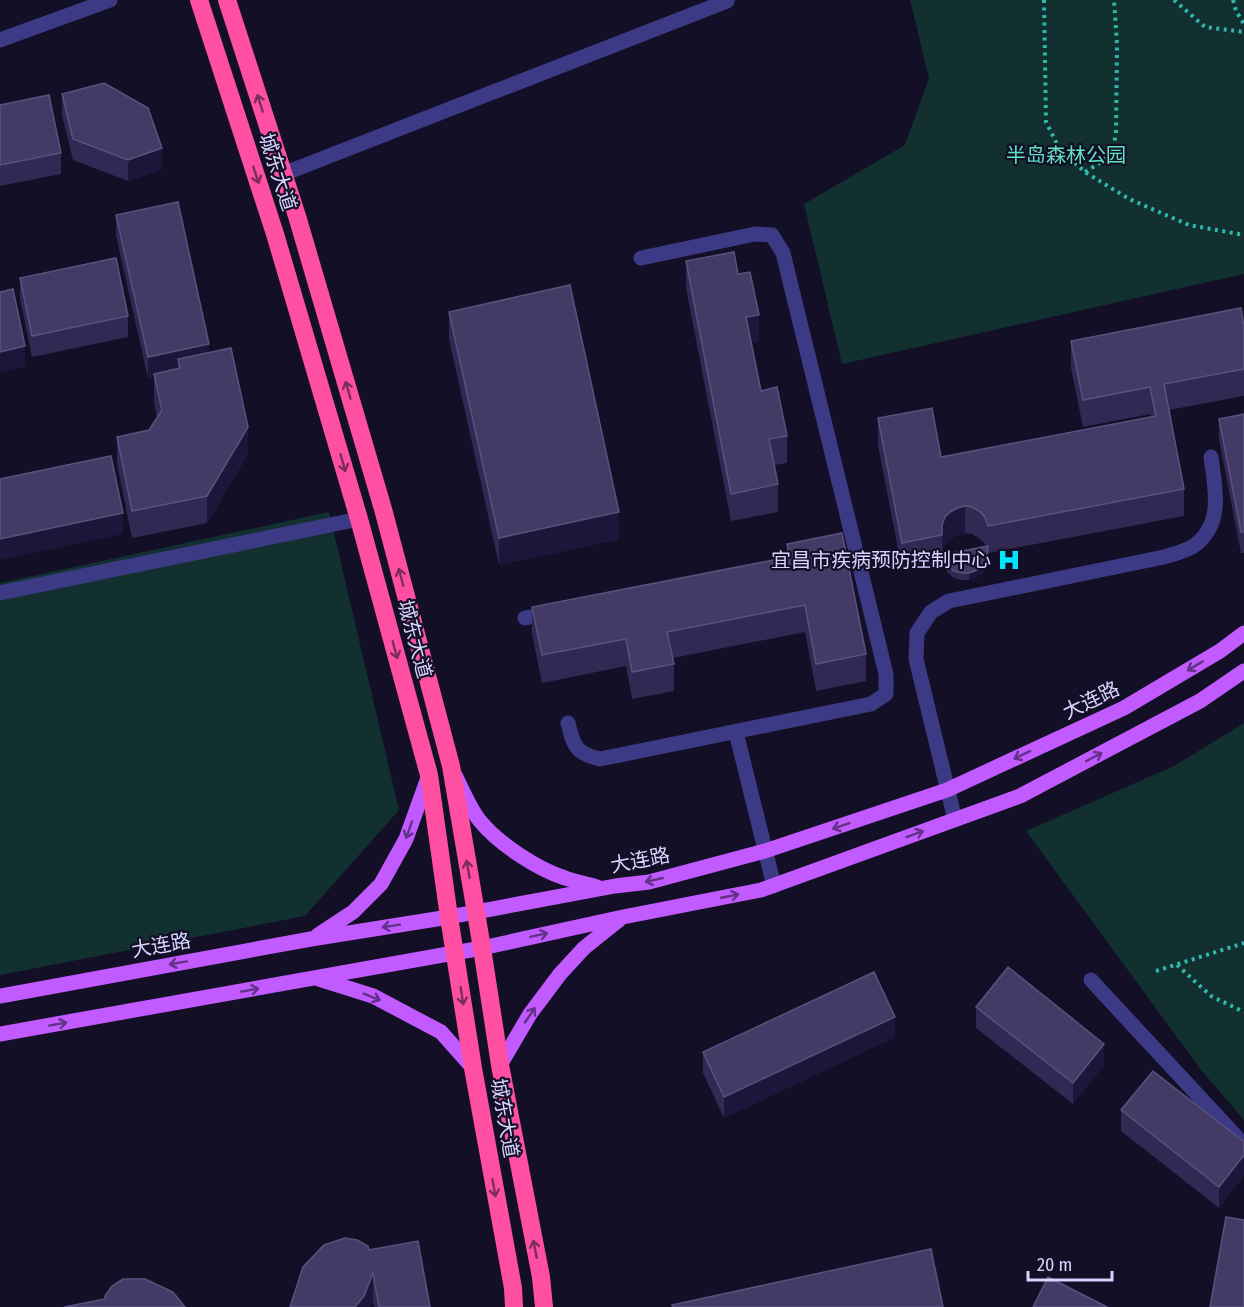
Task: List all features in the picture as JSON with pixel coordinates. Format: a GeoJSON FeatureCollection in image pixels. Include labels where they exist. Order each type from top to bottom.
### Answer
{"type":"FeatureCollection","features":[{"type":"Feature","properties":{"kind":"highway","name":"城东大道"},"geometry":{"type":"LineString","coordinates":[[199,0],[275,234],[359,519],[429,775],[473,1068],[513,1288],[514,1307]]}},
{"type":"Feature","properties":{"kind":"highway","name":"城东大道"},"geometry":{"type":"LineString","coordinates":[[227,0],[283,174],[383,509],[451,766],[500,1065],[541,1277],[544,1307]]}},
{"type":"Feature","properties":{"kind":"main road","name":"大连路"},"geometry":{"type":"LineString","coordinates":[[0,996],[311,939],[649,882],[765,851],[947,790],[1124,708],[1220,651],[1244,633]]}},
{"type":"Feature","properties":{"kind":"main road"},"geometry":{"type":"LineString","coordinates":[[0,1034],[482,948],[761,890],[1020,796],[1200,701],[1244,671]]}},
{"type":"Feature","properties":{"kind":"main road"},"geometry":{"type":"LineString","coordinates":[[451,766],[478,819],[510,849],[564,878],[603,888]]}},
{"type":"Feature","properties":{"kind":"main road"},"geometry":{"type":"LineString","coordinates":[[311,939],[353,912],[381,884],[406,839],[429,775]]}},
{"type":"Feature","properties":{"kind":"main road"},"geometry":{"type":"LineString","coordinates":[[500,1065],[530,1014],[560,974],[584,948],[623,917]]}},
{"type":"Feature","properties":{"kind":"main road"},"geometry":{"type":"LineString","coordinates":[[316,978],[373,996],[441,1032],[473,1068]]}},
{"type":"Feature","properties":{"kind":"street"},"geometry":{"type":"LineString","coordinates":[[0,40],[110,0]]}},
{"type":"Feature","properties":{"kind":"street"},"geometry":{"type":"LineString","coordinates":[[283,174],[727,1]]}},
{"type":"Feature","properties":{"kind":"street"},"geometry":{"type":"LineString","coordinates":[[568,723],[573,743],[585,755],[600,759],[871,704],[886,694],[886,674],[850,551],[783,254],[772,235],[755,234],[642,258]]}},
{"type":"Feature","properties":{"kind":"street"},"geometry":{"type":"LineString","coordinates":[[955,820],[916,659],[917,633],[931,612],[949,601],[1164,557],[1194,546],[1209,531],[1216,502],[1211,457]]}},
{"type":"Feature","properties":{"kind":"street"},"geometry":{"type":"LineString","coordinates":[[0,593],[359,519]]}},
{"type":"Feature","properties":{"kind":"street"},"geometry":{"type":"LineString","coordinates":[[525,618],[571,609]]}},
{"type":"Feature","properties":{"kind":"street"},"geometry":{"type":"LineString","coordinates":[[736,732],[774,886]]}},
{"type":"Feature","properties":{"kind":"street"},"geometry":{"type":"LineString","coordinates":[[1091,980],[1244,1145]]}},
{"type":"Feature","properties":{"kind":"path"},"geometry":{"type":"LineString","coordinates":[[1044,0],[1046,122],[1060,150],[1085,172],[1129,199],[1189,225],[1244,235]]}},
{"type":"Feature","properties":{"kind":"path"},"geometry":{"type":"LineString","coordinates":[[1085,172],[1106,160],[1114,147],[1117,44],[1114,0]]}},
{"type":"Feature","properties":{"kind":"path"},"geometry":{"type":"LineString","coordinates":[[1174,0],[1205,27],[1244,32]]}},
{"type":"Feature","properties":{"kind":"path"},"geometry":{"type":"LineString","coordinates":[[1233,0],[1236,11],[1244,24]]}},
{"type":"Feature","properties":{"kind":"path"},"geometry":{"type":"LineString","coordinates":[[1156,971],[1244,943]]}},
{"type":"Feature","properties":{"kind":"path"},"geometry":{"type":"LineString","coordinates":[[1176,964],[1211,996],[1244,1011]]}},
{"type":"Feature","properties":{"kind":"green space","name":"半岛森林公园"},"geometry":{"type":"Polygon","coordinates":[[[910,0],[1244,0],[1244,274],[842,364],[804,204],[905,145],[929,78],[910,0]]]}},
{"type":"Feature","properties":{"kind":"green space"},"geometry":{"type":"Polygon","coordinates":[[[329,512],[399,810],[305,916],[0,975],[0,583],[329,512]]]}},
{"type":"Feature","properties":{"kind":"green space"},"geometry":{"type":"Polygon","coordinates":[[[1244,723],[1244,1120],[1201,1070],[1026,831],[1174,766],[1244,723]]]}},
{"type":"Feature","properties":{"kind":"building"},"geometry":{"type":"Polygon","coordinates":[[[104,83],[148,108],[162,148],[128,160],[73,139],[62,94],[104,83]]]}},
{"type":"Feature","properties":{"kind":"building"},"geometry":{"type":"Polygon","coordinates":[[[49,95],[61,153],[0,165],[0,105],[49,95]]]}},
{"type":"Feature","properties":{"kind":"building"},"geometry":{"type":"Polygon","coordinates":[[[178,202],[209,344],[148,357],[116,215],[178,202]]]}},
{"type":"Feature","properties":{"kind":"building"},"geometry":{"type":"Polygon","coordinates":[[[734,252],[738,274],[750,272],[759,315],[746,317],[761,391],[777,387],[787,436],[769,439],[778,484],[731,494],[686,261],[734,252]]]}},
{"type":"Feature","properties":{"kind":"building"},"geometry":{"type":"Polygon","coordinates":[[[116,258],[128,316],[32,336],[20,278],[116,258]]]}},
{"type":"Feature","properties":{"kind":"building"},"geometry":{"type":"Polygon","coordinates":[[[570,285],[619,512],[499,538],[449,312],[570,285]]]}},
{"type":"Feature","properties":{"kind":"building"},"geometry":{"type":"Polygon","coordinates":[[[13,289],[25,346],[0,352],[0,292],[13,289]]]}},
{"type":"Feature","properties":{"kind":"building"},"geometry":{"type":"Polygon","coordinates":[[[1241,308],[1244,326],[1244,369],[1164,384],[1184,489],[988,526],[985,517],[979,511],[965,506],[957,508],[945,517],[942,535],[902,543],[878,418],[932,408],[941,457],[1156,416],[1150,387],[1083,400],[1071,341],[1241,308]]]}},
{"type":"Feature","properties":{"kind":"building"},"geometry":{"type":"Polygon","coordinates":[[[231,348],[248,427],[207,496],[132,511],[117,437],[149,430],[162,410],[154,374],[180,368],[178,359],[231,348]]]}},
{"type":"Feature","properties":{"kind":"building"},"geometry":{"type":"Polygon","coordinates":[[[1244,414],[1244,532],[1241,532],[1219,419],[1244,414]]]}},
{"type":"Feature","properties":{"kind":"building"},"geometry":{"type":"Polygon","coordinates":[[[111,456],[123,513],[0,539],[0,479],[111,456]]]}},
{"type":"Feature","properties":{"kind":"building"},"geometry":{"type":"Polygon","coordinates":[[[842,533],[866,654],[816,664],[805,605],[667,632],[674,664],[632,672],[626,639],[542,655],[532,607],[789,557],[787,544],[842,533]]]}},
{"type":"Feature","properties":{"kind":"building"},"geometry":{"type":"Polygon","coordinates":[[[988,546],[987,559],[983,566],[969,573],[954,571],[942,555],[988,546]]]}},
{"type":"Feature","properties":{"kind":"building"},"geometry":{"type":"Polygon","coordinates":[[[1008,967],[1104,1044],[1073,1083],[976,1007],[1008,967]]]}},
{"type":"Feature","properties":{"kind":"building"},"geometry":{"type":"Polygon","coordinates":[[[874,972],[895,1017],[724,1097],[703,1052],[874,972]]]}},
{"type":"Feature","properties":{"kind":"building"},"geometry":{"type":"Polygon","coordinates":[[[1153,1071],[1244,1142],[1244,1155],[1219,1187],[1121,1110],[1153,1071]]]}},
{"type":"Feature","properties":{"kind":"building"},"geometry":{"type":"Polygon","coordinates":[[[1226,1217],[1244,1220],[1244,1307],[1210,1307],[1226,1217]]]}},
{"type":"Feature","properties":{"kind":"building"},"geometry":{"type":"Polygon","coordinates":[[[345,1238],[357,1240],[368,1246],[369,1250],[418,1241],[430,1307],[379,1307],[373,1273],[364,1296],[355,1307],[290,1307],[303,1267],[324,1245],[345,1238]]]}},
{"type":"Feature","properties":{"kind":"building"},"geometry":{"type":"Polygon","coordinates":[[[931,1249],[943,1307],[673,1307],[672,1305],[931,1249]]]}},
{"type":"Feature","properties":{"kind":"building"},"geometry":{"type":"Polygon","coordinates":[[[1048,1277],[1107,1307],[1033,1307],[1048,1277]]]}},
{"type":"Feature","properties":{"kind":"building"},"geometry":{"type":"Polygon","coordinates":[[[123,1279],[145,1279],[173,1292],[185,1307],[64,1307],[105,1299],[112,1286],[123,1279]]]}},
{"type":"Feature","properties":{"kind":"place","name":"宜昌市疾病预防控制中心"},"geometry":{"type":"Point","coordinates":[1009,560]}}]}
